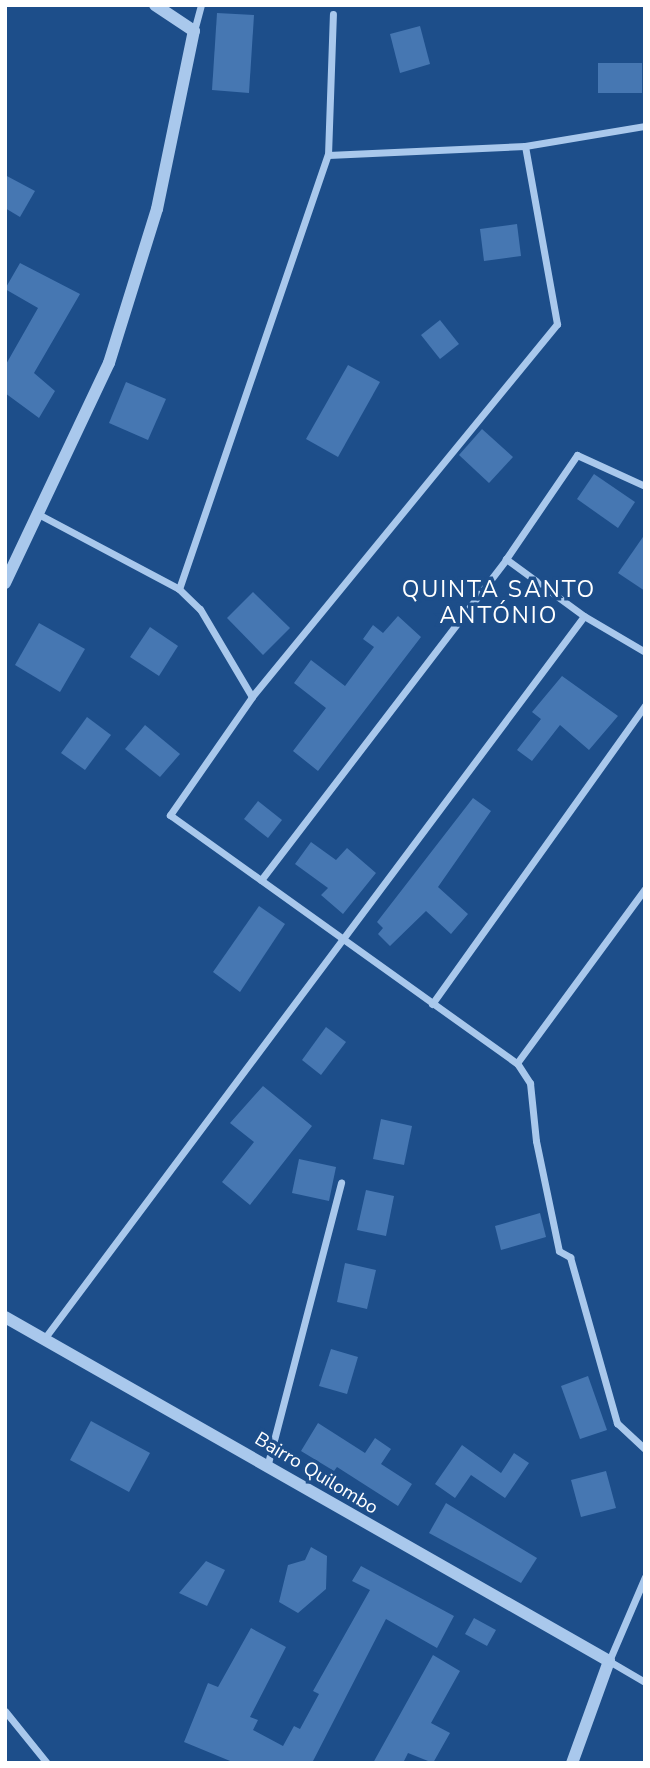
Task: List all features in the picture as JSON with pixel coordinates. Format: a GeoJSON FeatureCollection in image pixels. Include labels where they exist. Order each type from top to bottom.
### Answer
{"type":"FeatureCollection","features":[{"type":"Feature","properties":{"kind":"street"},"geometry":{"type":"LineString","coordinates":[[155,5],[194,31]]}},
{"type":"Feature","properties":{"kind":"street"},"geometry":{"type":"LineString","coordinates":[[5,583],[40,515],[109,363],[158,209],[201,5]]}},
{"type":"Feature","properties":{"kind":"street"},"geometry":{"type":"LineString","coordinates":[[179,589],[328,155],[333,14]]}},
{"type":"Feature","properties":{"kind":"street"},"geometry":{"type":"LineString","coordinates":[[328,155],[525,146],[645,126]]}},
{"type":"Feature","properties":{"kind":"street"},"geometry":{"type":"LineString","coordinates":[[525,146],[557,324],[252,697],[170,815],[341,941],[517,1063],[530,1083],[536,1142],[559,1251],[570,1257],[617,1423],[645,1449]]}},
{"type":"Feature","properties":{"kind":"street"},"geometry":{"type":"LineString","coordinates":[[261,880],[506,559],[577,455],[645,486]]}},
{"type":"Feature","properties":{"kind":"street"},"geometry":{"type":"LineString","coordinates":[[40,515],[179,589],[200,609],[252,697]]}},
{"type":"Feature","properties":{"kind":"street"},"geometry":{"type":"LineString","coordinates":[[506,559],[584,616],[645,652]]}},
{"type":"Feature","properties":{"kind":"street"},"geometry":{"type":"LineString","coordinates":[[44,1339],[584,616]]}},
{"type":"Feature","properties":{"kind":"street"},"geometry":{"type":"LineString","coordinates":[[432,1004],[645,705]]}},
{"type":"Feature","properties":{"kind":"street"},"geometry":{"type":"LineString","coordinates":[[517,1063],[645,889]]}},
{"type":"Feature","properties":{"kind":"street"},"geometry":{"type":"LineString","coordinates":[[267,1467],[341,1182]]}},
{"type":"Feature","properties":{"kind":"street","name":"Bairro Quilombo"},"geometry":{"type":"LineString","coordinates":[[5,1317],[609,1661]]}},
{"type":"Feature","properties":{"kind":"street"},"geometry":{"type":"LineString","coordinates":[[572,1763],[609,1661],[645,1577]]}},
{"type":"Feature","properties":{"kind":"street"},"geometry":{"type":"LineString","coordinates":[[609,1661],[645,1682]]}},
{"type":"Feature","properties":{"kind":"street"},"geometry":{"type":"LineString","coordinates":[[5,1712],[47,1763]]}},
{"type":"Feature","properties":{"kind":"building"},"geometry":{"type":"Polygon","coordinates":[[[217,13],[254,15],[249,93],[212,90],[217,13]]]}},
{"type":"Feature","properties":{"kind":"building"},"geometry":{"type":"Polygon","coordinates":[[[420,26],[430,64],[400,73],[390,34],[420,26]]]}},
{"type":"Feature","properties":{"kind":"building"},"geometry":{"type":"Polygon","coordinates":[[[598,63],[642,63],[642,93],[598,93],[598,63]]]}},
{"type":"Feature","properties":{"kind":"building"},"geometry":{"type":"Polygon","coordinates":[[[5,175],[35,191],[20,217],[5,208],[5,175]]]}},
{"type":"Feature","properties":{"kind":"building"},"geometry":{"type":"Polygon","coordinates":[[[517,224],[521,256],[484,261],[480,229],[517,224]]]}},
{"type":"Feature","properties":{"kind":"building"},"geometry":{"type":"Polygon","coordinates":[[[20,263],[80,294],[34,373],[55,391],[39,418],[5,393],[5,366],[38,308],[5,289],[20,263]]]}},
{"type":"Feature","properties":{"kind":"building"},"geometry":{"type":"Polygon","coordinates":[[[440,320],[459,344],[440,359],[421,335],[440,320]]]}},
{"type":"Feature","properties":{"kind":"building"},"geometry":{"type":"Polygon","coordinates":[[[348,365],[380,382],[338,457],[306,439],[348,365]]]}},
{"type":"Feature","properties":{"kind":"building"},"geometry":{"type":"Polygon","coordinates":[[[126,382],[166,399],[148,440],[109,423],[126,382]]]}},
{"type":"Feature","properties":{"kind":"building"},"geometry":{"type":"Polygon","coordinates":[[[482,429],[513,457],[489,483],[459,455],[482,429]]]}},
{"type":"Feature","properties":{"kind":"building"},"geometry":{"type":"Polygon","coordinates":[[[594,474],[635,502],[618,528],[577,499],[594,474]]]}},
{"type":"Feature","properties":{"kind":"building"},"geometry":{"type":"Polygon","coordinates":[[[645,534],[645,591],[618,573],[645,534]]]}},
{"type":"Feature","properties":{"kind":"building"},"geometry":{"type":"Polygon","coordinates":[[[253,592],[290,628],[263,655],[227,618],[253,592]]]}},
{"type":"Feature","properties":{"kind":"building"},"geometry":{"type":"Polygon","coordinates":[[[398,616],[421,637],[318,771],[293,751],[326,708],[294,683],[311,660],[345,686],[374,647],[363,639],[373,625],[383,633],[398,616]]]}},
{"type":"Feature","properties":{"kind":"building"},"geometry":{"type":"Polygon","coordinates":[[[39,623],[85,649],[60,692],[15,665],[39,623]]]}},
{"type":"Feature","properties":{"kind":"building"},"geometry":{"type":"Polygon","coordinates":[[[150,627],[178,646],[159,676],[130,657],[150,627]]]}},
{"type":"Feature","properties":{"kind":"building"},"geometry":{"type":"Polygon","coordinates":[[[562,676],[618,716],[589,750],[560,725],[532,761],[517,750],[541,719],[532,712],[562,676]]]}},
{"type":"Feature","properties":{"kind":"building"},"geometry":{"type":"Polygon","coordinates":[[[87,717],[111,735],[85,770],[61,753],[87,717]]]}},
{"type":"Feature","properties":{"kind":"building"},"geometry":{"type":"Polygon","coordinates":[[[145,725],[180,754],[160,777],[125,749],[145,725]]]}},
{"type":"Feature","properties":{"kind":"building"},"geometry":{"type":"Polygon","coordinates":[[[473,798],[491,811],[438,887],[468,914],[451,934],[426,911],[390,946],[378,934],[383,928],[377,922],[473,798]]]}},
{"type":"Feature","properties":{"kind":"building"},"geometry":{"type":"Polygon","coordinates":[[[258,801],[282,820],[268,838],[244,819],[258,801]]]}},
{"type":"Feature","properties":{"kind":"building"},"geometry":{"type":"Polygon","coordinates":[[[311,842],[336,860],[347,848],[376,873],[343,914],[321,895],[328,888],[295,864],[311,842]]]}},
{"type":"Feature","properties":{"kind":"building"},"geometry":{"type":"Polygon","coordinates":[[[259,906],[285,924],[240,992],[213,972],[259,906]]]}},
{"type":"Feature","properties":{"kind":"building"},"geometry":{"type":"Polygon","coordinates":[[[326,1027],[346,1042],[321,1075],[302,1060],[326,1027]]]}},
{"type":"Feature","properties":{"kind":"building"},"geometry":{"type":"Polygon","coordinates":[[[263,1086],[312,1126],[250,1205],[222,1182],[254,1142],[230,1123],[263,1086]]]}},
{"type":"Feature","properties":{"kind":"building"},"geometry":{"type":"Polygon","coordinates":[[[381,1119],[412,1126],[404,1165],[373,1159],[381,1119]]]}},
{"type":"Feature","properties":{"kind":"building"},"geometry":{"type":"Polygon","coordinates":[[[299,1159],[336,1167],[329,1201],[292,1193],[299,1159]]]}},
{"type":"Feature","properties":{"kind":"building"},"geometry":{"type":"Polygon","coordinates":[[[366,1190],[394,1196],[386,1236],[357,1230],[366,1190]]]}},
{"type":"Feature","properties":{"kind":"building"},"geometry":{"type":"Polygon","coordinates":[[[540,1213],[546,1237],[501,1250],[495,1226],[540,1213]]]}},
{"type":"Feature","properties":{"kind":"building"},"geometry":{"type":"Polygon","coordinates":[[[345,1263],[376,1270],[367,1309],[337,1302],[345,1263]]]}},
{"type":"Feature","properties":{"kind":"building"},"geometry":{"type":"Polygon","coordinates":[[[331,1349],[358,1357],[347,1394],[319,1386],[331,1349]]]}},
{"type":"Feature","properties":{"kind":"building"},"geometry":{"type":"Polygon","coordinates":[[[588,1376],[607,1430],[580,1439],[561,1386],[588,1376]]]}},
{"type":"Feature","properties":{"kind":"building"},"geometry":{"type":"Polygon","coordinates":[[[91,1421],[150,1453],[129,1492],[70,1460],[91,1421]]]}},
{"type":"Feature","properties":{"kind":"building"},"geometry":{"type":"Polygon","coordinates":[[[318,1423],[365,1453],[375,1438],[391,1449],[381,1464],[412,1484],[398,1506],[337,1467],[334,1471],[301,1451],[318,1423]]]}},
{"type":"Feature","properties":{"kind":"building"},"geometry":{"type":"Polygon","coordinates":[[[462,1445],[501,1473],[514,1453],[529,1463],[505,1498],[471,1475],[455,1498],[435,1484],[462,1445]]]}},
{"type":"Feature","properties":{"kind":"building"},"geometry":{"type":"Polygon","coordinates":[[[606,1471],[616,1508],[581,1517],[571,1480],[606,1471]]]}},
{"type":"Feature","properties":{"kind":"building"},"geometry":{"type":"Polygon","coordinates":[[[446,1503],[537,1558],[521,1583],[429,1533],[446,1503]]]}},
{"type":"Feature","properties":{"kind":"building"},"geometry":{"type":"Polygon","coordinates":[[[311,1547],[327,1556],[326,1589],[298,1613],[279,1602],[288,1565],[305,1560],[311,1547]]]}},
{"type":"Feature","properties":{"kind":"building"},"geometry":{"type":"Polygon","coordinates":[[[206,1561],[225,1570],[207,1606],[179,1593],[206,1561]]]}},
{"type":"Feature","properties":{"kind":"building"},"geometry":{"type":"Polygon","coordinates":[[[361,1566],[454,1616],[437,1648],[386,1619],[312,1763],[235,1763],[184,1742],[208,1683],[218,1687],[251,1628],[286,1647],[250,1717],[258,1720],[253,1730],[283,1746],[294,1726],[300,1729],[319,1694],[313,1691],[370,1590],[352,1581],[361,1566]]]}},
{"type":"Feature","properties":{"kind":"building"},"geometry":{"type":"Polygon","coordinates":[[[474,1618],[496,1630],[487,1646],[465,1634],[474,1618]]]}},
{"type":"Feature","properties":{"kind":"building"},"geometry":{"type":"Polygon","coordinates":[[[433,1655],[460,1671],[431,1723],[450,1733],[433,1763],[408,1753],[403,1763],[373,1763],[433,1655]]]}},
{"type":"Feature","properties":{"kind":"district","name":"QUINTA SANTO ANTÓNIO"},"geometry":{"type":"Point","coordinates":[499,603]}}]}
